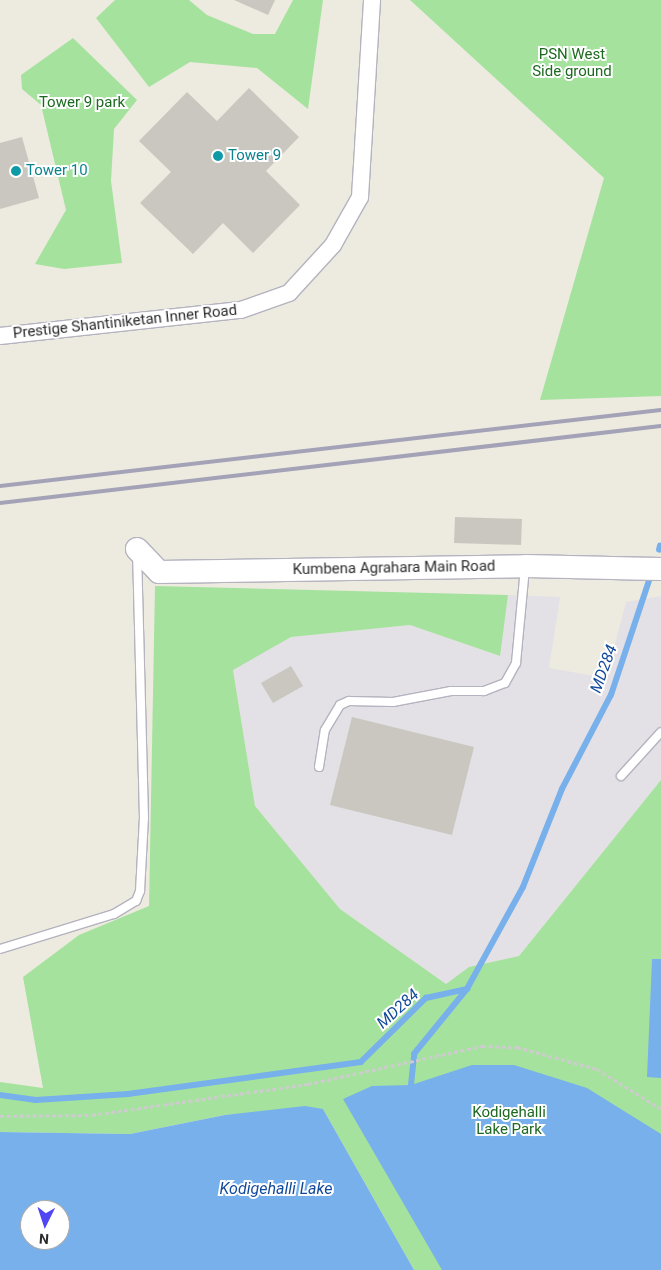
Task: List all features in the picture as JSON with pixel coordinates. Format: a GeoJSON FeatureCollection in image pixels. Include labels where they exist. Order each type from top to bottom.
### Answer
{"type":"FeatureCollection","features":[{"type":"Feature","properties":{"kind":"street","name":"Prestige Shantiniketan Inner Road"},"geometry":{"type":"LineString","coordinates":[[0,336],[241,310],[289,293],[333,245],[360,197],[372,0]]}},
{"type":"Feature","properties":{"kind":"street","name":"Kumbena Agrahara Main Road"},"geometry":{"type":"LineString","coordinates":[[137,549],[158,572],[526,566],[661,569]]}},
{"type":"Feature","properties":{"kind":"lane"},"geometry":{"type":"LineString","coordinates":[[0,949],[114,914],[136,901],[140,891],[144,818],[137,549]]}},
{"type":"Feature","properties":{"kind":"lane"},"geometry":{"type":"LineString","coordinates":[[319,767],[325,730],[340,705],[349,701],[394,702],[451,691],[484,691],[505,682],[516,663],[526,566]]}},
{"type":"Feature","properties":{"kind":"lane"},"geometry":{"type":"LineString","coordinates":[[621,776],[661,732]]}},
{"type":"Feature","properties":{"kind":"path"},"geometry":{"type":"LineString","coordinates":[[0,1116],[92,1115],[308,1084],[421,1061],[482,1046],[517,1047],[597,1069],[661,1110]]}},
{"type":"Feature","properties":{"kind":"shaded area"},"geometry":{"type":"Polygon","coordinates":[[[508,595],[560,597],[549,668],[606,678],[626,602],[661,596],[661,780],[519,956],[469,967],[446,984],[340,909],[255,806],[233,669],[291,637],[410,625],[499,656],[508,595]]]}},
{"type":"Feature","properties":{"kind":"green space"},"geometry":{"type":"Polygon","coordinates":[[[115,0],[189,0],[207,15],[253,34],[275,34],[293,0],[323,0],[308,109],[257,68],[190,62],[149,87],[96,18],[115,0]]]}},
{"type":"Feature","properties":{"kind":"green space","name":"PSN West Side ground"},"geometry":{"type":"Polygon","coordinates":[[[410,0],[661,0],[661,396],[540,400],[604,178],[410,0]]]}},
{"type":"Feature","properties":{"kind":"green space","name":"Tower 9 park"},"geometry":{"type":"Polygon","coordinates":[[[73,38],[137,100],[114,129],[111,181],[122,263],[64,269],[35,264],[66,210],[41,105],[22,89],[21,75],[73,38]]]}},
{"type":"Feature","properties":{"kind":"green space","name":"Kodigehalli Lake Park"},"geometry":{"type":"Polygon","coordinates":[[[155,586],[508,595],[500,656],[410,625],[291,637],[233,670],[255,806],[340,909],[446,984],[469,967],[519,956],[661,780],[661,1270],[414,1270],[323,1109],[225,1115],[130,1134],[0,1132],[0,1082],[43,1088],[23,977],[79,935],[149,906],[155,586]]]}},
{"type":"Feature","properties":{"kind":"water"},"geometry":{"type":"Polygon","coordinates":[[[652,959],[661,959],[661,1078],[647,1077],[652,959]]]}},
{"type":"Feature","properties":{"kind":"water"},"geometry":{"type":"Polygon","coordinates":[[[472,1065],[514,1065],[587,1088],[661,1134],[661,1270],[442,1270],[343,1099],[372,1086],[411,1085],[472,1065]]]}},
{"type":"Feature","properties":{"kind":"water","name":"Kodigehalli Lake"},"geometry":{"type":"Polygon","coordinates":[[[305,1106],[323,1109],[414,1270],[0,1270],[0,1132],[130,1134],[225,1115],[305,1106]]]}},
{"type":"Feature","properties":{"kind":"building"},"geometry":{"type":"Polygon","coordinates":[[[234,0],[275,0],[268,15],[234,0]]]}},
{"type":"Feature","properties":{"kind":"building","name":"Tower 9"},"geometry":{"type":"Polygon","coordinates":[[[249,88],[299,137],[266,171],[300,205],[253,253],[223,223],[193,254],[140,203],[171,172],[139,141],[187,92],[217,121],[249,88]]]}},
{"type":"Feature","properties":{"kind":"building","name":"Tower 10"},"geometry":{"type":"Polygon","coordinates":[[[22,137],[39,198],[0,209],[0,143],[22,137]]]}},
{"type":"Feature","properties":{"kind":"building"},"geometry":{"type":"Polygon","coordinates":[[[455,517],[522,519],[521,545],[454,543],[455,517]]]}},
{"type":"Feature","properties":{"kind":"building"},"geometry":{"type":"Polygon","coordinates":[[[291,666],[303,686],[273,703],[261,683],[291,666]]]}},
{"type":"Feature","properties":{"kind":"building"},"geometry":{"type":"Polygon","coordinates":[[[352,717],[474,747],[452,835],[330,805],[352,717]]]}},
{"type":"Feature","properties":{"kind":"waterway","name":"MD284"},"geometry":{"type":"LineString","coordinates":[[659,550],[660,546]]}},
{"type":"Feature","properties":{"kind":"waterway","name":"MD284"},"geometry":{"type":"LineString","coordinates":[[0,1095],[36,1100],[128,1094],[361,1062],[426,998],[467,989],[523,887],[562,789],[611,695],[649,581]]}},
{"type":"Feature","properties":{"kind":"waterway"},"geometry":{"type":"LineString","coordinates":[[411,1085],[414,1054],[467,989]]}},
{"type":"Feature","properties":{"kind":"railway"},"geometry":{"type":"LineString","coordinates":[[0,486],[661,410]]}},
{"type":"Feature","properties":{"kind":"railway"},"geometry":{"type":"LineString","coordinates":[[0,503],[661,426]]}},
{"type":"Feature","properties":{"kind":"place","name":"Tower 9"},"geometry":{"type":"Point","coordinates":[218,156]}},
{"type":"Feature","properties":{"kind":"place","name":"Tower 10"},"geometry":{"type":"Point","coordinates":[16,171]}}]}
